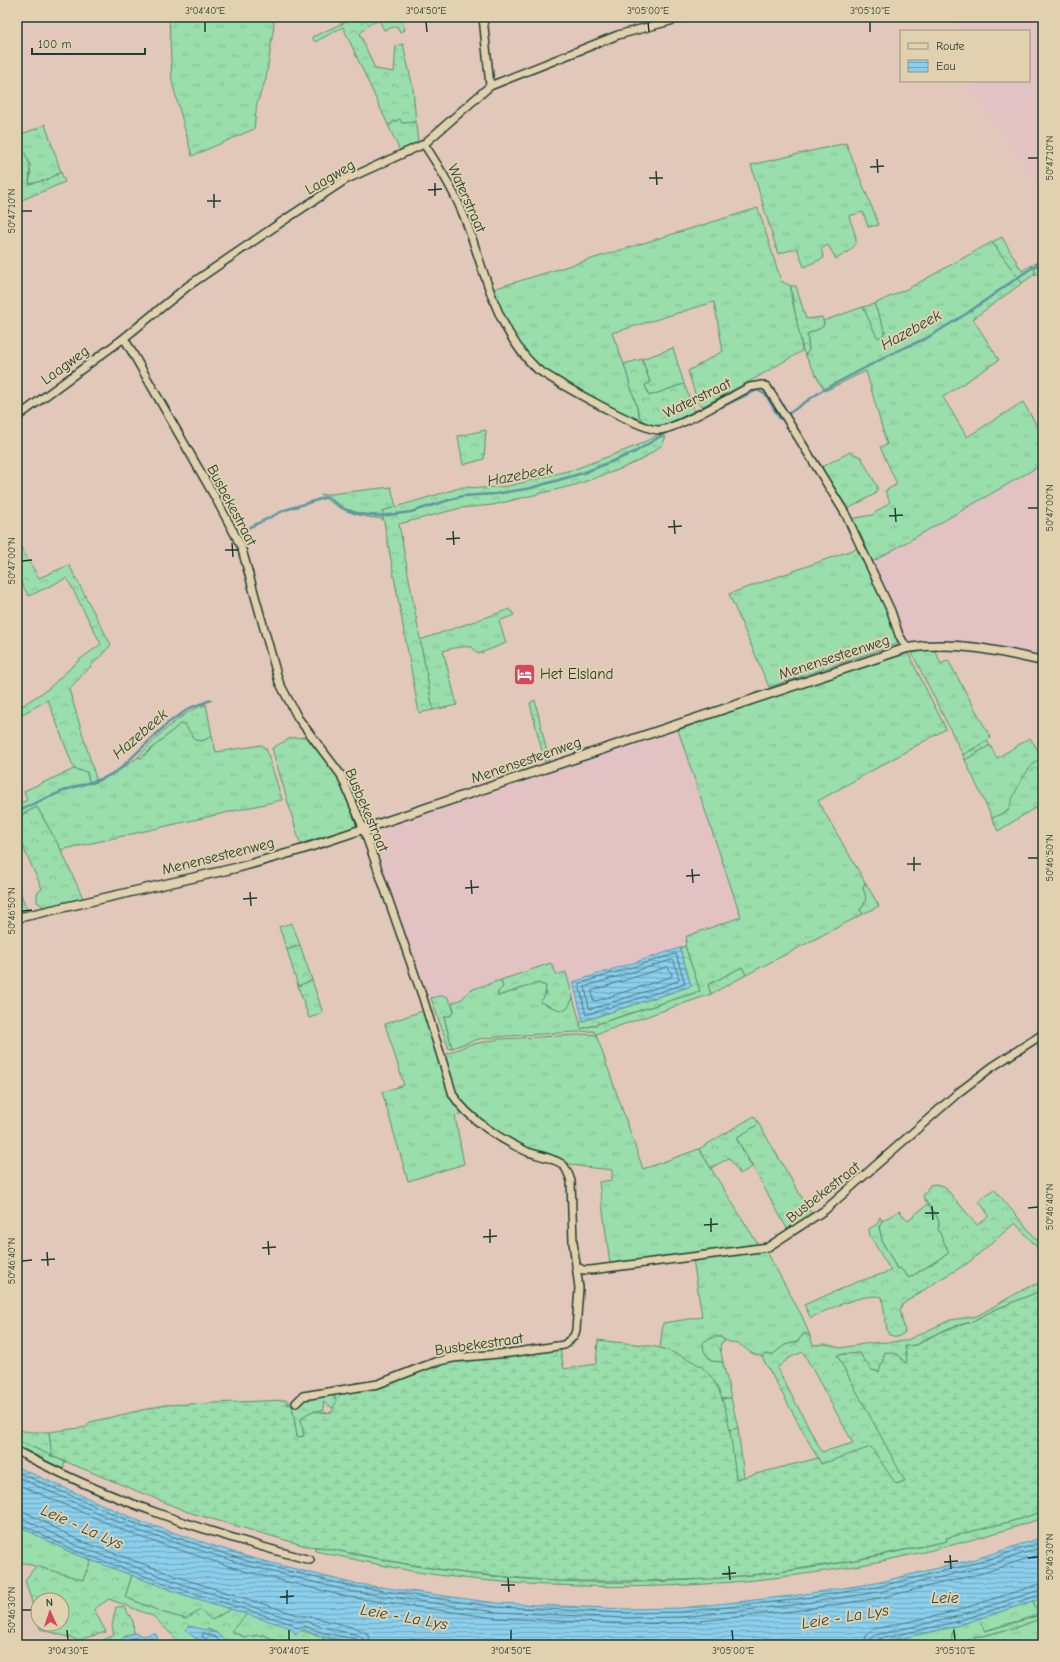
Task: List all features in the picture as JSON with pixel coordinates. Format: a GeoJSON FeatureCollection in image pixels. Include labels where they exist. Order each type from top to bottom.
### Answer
{"type":"FeatureCollection","features":[{"type":"Feature","properties":{"kind":"street"},"geometry":{"type":"LineString","coordinates":[[483,17],[490,86]]}},
{"type":"Feature","properties":{"kind":"street","name":"Laagweg"},"geometry":{"type":"LineString","coordinates":[[17,417],[124,338],[188,286],[345,180],[424,144],[490,86],[618,35],[684,17]]}},
{"type":"Feature","properties":{"kind":"street","name":"Waterstraat"},"geometry":{"type":"LineString","coordinates":[[424,144],[437,163],[458,202],[505,326],[529,361],[537,369],[641,426],[654,430],[670,428],[750,387],[762,385],[767,387],[845,513],[890,611],[899,635],[907,648]]}},
{"type":"Feature","properties":{"kind":"street","name":"Busbekestraat"},"geometry":{"type":"LineString","coordinates":[[124,338],[216,499],[241,546],[279,682],[298,718],[341,775],[364,830],[423,998],[454,1095],[459,1105],[487,1128],[527,1151],[562,1164],[568,1172],[570,1181],[579,1288],[576,1330],[574,1336],[564,1345],[510,1353],[452,1358],[435,1362],[378,1384],[303,1396],[296,1403]]}},
{"type":"Feature","properties":{"kind":"street","name":"Menensesteenweg"},"geometry":{"type":"LineString","coordinates":[[17,918],[240,867],[300,850],[364,830],[875,657],[907,648],[931,644],[974,646],[1043,661]]}},
{"type":"Feature","properties":{"kind":"street","name":"Busbekestraat"},"geometry":{"type":"LineString","coordinates":[[576,1266],[583,1270],[590,1270],[768,1247],[825,1210],[959,1092],[992,1067],[1043,1034]]}},
{"type":"Feature","properties":{"kind":"street"},"geometry":{"type":"LineString","coordinates":[[17,1451],[87,1485],[144,1508],[248,1544],[310,1560]]}},
{"type":"Feature","properties":{"kind":"shaded area"},"geometry":{"type":"Polygon","coordinates":[[[951,17],[1043,17],[1043,192],[969,85],[974,82],[1030,82],[1030,30],[958,30],[951,17]]]}},
{"type":"Feature","properties":{"kind":"shaded area"},"geometry":{"type":"Polygon","coordinates":[[[1043,464],[1043,657],[972,641],[951,640],[908,642],[872,562],[1043,464]]]}},
{"type":"Feature","properties":{"kind":"shaded area"},"geometry":{"type":"Polygon","coordinates":[[[678,730],[742,918],[687,935],[685,946],[573,981],[583,1021],[580,1023],[566,972],[557,975],[551,963],[470,990],[462,999],[452,1003],[447,996],[427,999],[369,833],[678,730]]]}},
{"type":"Feature","properties":{"kind":"green space"},"geometry":{"type":"Polygon","coordinates":[[[169,17],[273,17],[274,25],[266,79],[257,103],[254,129],[192,156],[172,82],[169,17]]]}},
{"type":"Feature","properties":{"kind":"green space"},"geometry":{"type":"Polygon","coordinates":[[[357,17],[401,17],[405,30],[400,32],[397,26],[384,30],[379,20],[368,25],[360,34],[375,69],[394,72],[396,46],[403,44],[413,88],[416,122],[402,123],[400,119],[388,125],[343,27],[315,42],[312,37],[357,17]]]}},
{"type":"Feature","properties":{"kind":"green space"},"geometry":{"type":"Polygon","coordinates":[[[400,118],[402,123],[416,122],[418,144],[400,151],[388,125],[400,118]]]}},
{"type":"Feature","properties":{"kind":"green space"},"geometry":{"type":"Polygon","coordinates":[[[45,124],[61,172],[47,180],[29,184],[31,173],[18,135],[36,129],[45,124]]]}},
{"type":"Feature","properties":{"kind":"green space"},"geometry":{"type":"Polygon","coordinates":[[[17,135],[30,165],[29,184],[47,180],[61,172],[65,182],[17,202],[17,135]]]}},
{"type":"Feature","properties":{"kind":"green space"},"geometry":{"type":"Polygon","coordinates":[[[846,143],[879,225],[868,227],[863,212],[849,216],[856,237],[855,245],[845,254],[836,259],[828,245],[821,249],[824,258],[804,267],[797,248],[778,254],[751,165],[846,143]]]}},
{"type":"Feature","properties":{"kind":"green space"},"geometry":{"type":"Polygon","coordinates":[[[758,208],[781,281],[791,286],[791,297],[799,326],[802,351],[703,406],[698,403],[688,371],[723,351],[714,302],[612,333],[624,364],[642,424],[545,371],[527,353],[513,334],[493,289],[758,208]]]}},
{"type":"Feature","properties":{"kind":"green space"},"geometry":{"type":"Polygon","coordinates":[[[1002,237],[1022,271],[1030,266],[1034,267],[1035,272],[1032,276],[1022,283],[992,242],[1002,237]]]}},
{"type":"Feature","properties":{"kind":"green space"},"geometry":{"type":"Polygon","coordinates":[[[992,242],[1022,283],[973,319],[999,360],[943,397],[967,437],[1023,402],[1043,436],[1043,464],[872,562],[850,519],[872,515],[890,502],[885,491],[897,484],[880,447],[887,445],[866,371],[825,391],[805,355],[809,350],[807,334],[821,328],[824,324],[823,321],[863,307],[877,336],[882,337],[885,331],[874,304],[911,287],[992,242]]]}},
{"type":"Feature","properties":{"kind":"green space"},"geometry":{"type":"Polygon","coordinates":[[[1043,260],[1043,271],[1032,276],[1035,272],[1034,267],[1030,266],[1043,260]]]}},
{"type":"Feature","properties":{"kind":"green space"},"geometry":{"type":"Polygon","coordinates":[[[791,286],[796,286],[806,319],[822,317],[824,324],[821,328],[807,334],[809,350],[805,355],[797,322],[791,286]]]}},
{"type":"Feature","properties":{"kind":"green space"},"geometry":{"type":"Polygon","coordinates":[[[874,304],[885,331],[882,337],[877,337],[863,307],[874,304]]]}},
{"type":"Feature","properties":{"kind":"green space"},"geometry":{"type":"Polygon","coordinates":[[[673,348],[684,384],[649,396],[645,385],[650,382],[642,359],[673,348]]]}},
{"type":"Feature","properties":{"kind":"green space"},"geometry":{"type":"Polygon","coordinates":[[[642,359],[650,383],[645,385],[649,396],[684,384],[695,412],[663,428],[642,424],[624,364],[642,359]]]}},
{"type":"Feature","properties":{"kind":"green space"},"geometry":{"type":"Polygon","coordinates":[[[486,430],[484,459],[463,465],[458,436],[486,430]]]}},
{"type":"Feature","properties":{"kind":"green space"},"geometry":{"type":"Polygon","coordinates":[[[656,436],[666,437],[662,445],[643,459],[618,470],[575,485],[493,505],[461,508],[399,524],[433,710],[419,713],[382,511],[463,487],[483,488],[509,486],[575,469],[636,446],[656,436]]]}},
{"type":"Feature","properties":{"kind":"green space"},"geometry":{"type":"Polygon","coordinates":[[[850,452],[861,457],[877,486],[877,490],[875,494],[846,510],[820,468],[850,452]]]}},
{"type":"Feature","properties":{"kind":"green space"},"geometry":{"type":"Polygon","coordinates":[[[391,487],[396,507],[383,511],[383,519],[366,517],[350,512],[328,501],[321,495],[391,487]]]}},
{"type":"Feature","properties":{"kind":"green space"},"geometry":{"type":"Polygon","coordinates":[[[17,541],[39,578],[69,565],[111,645],[69,689],[97,782],[90,784],[87,772],[74,769],[48,700],[17,717],[17,709],[48,689],[79,660],[101,644],[67,578],[29,596],[17,577],[17,541]]]}},
{"type":"Feature","properties":{"kind":"green space"},"geometry":{"type":"Polygon","coordinates":[[[858,548],[894,626],[897,644],[769,687],[729,594],[858,548]]]}},
{"type":"Feature","properties":{"kind":"green space"},"geometry":{"type":"Polygon","coordinates":[[[510,609],[514,615],[499,621],[506,643],[478,654],[472,647],[443,651],[457,705],[433,710],[420,640],[510,609]]]}},
{"type":"Feature","properties":{"kind":"green space"},"geometry":{"type":"Polygon","coordinates":[[[934,649],[941,664],[948,660],[991,738],[963,755],[912,653],[934,649]]]}},
{"type":"Feature","properties":{"kind":"green space"},"geometry":{"type":"Polygon","coordinates":[[[908,653],[946,729],[818,801],[865,882],[863,889],[866,900],[860,910],[863,914],[746,975],[742,967],[708,985],[711,994],[596,1034],[593,1031],[508,1036],[479,1039],[452,1048],[444,1017],[451,1015],[454,1010],[452,1003],[462,999],[470,990],[501,980],[503,987],[498,992],[498,996],[538,983],[546,986],[545,996],[541,1002],[547,1005],[557,1008],[567,1008],[573,998],[582,1029],[700,991],[685,946],[687,936],[741,917],[678,730],[843,673],[908,653]]]}},
{"type":"Feature","properties":{"kind":"green space"},"geometry":{"type":"Polygon","coordinates":[[[535,700],[549,761],[545,763],[530,703],[535,700]]]}},
{"type":"Feature","properties":{"kind":"green space"},"geometry":{"type":"Polygon","coordinates":[[[206,704],[212,736],[202,741],[195,740],[185,725],[180,724],[141,758],[138,757],[169,726],[187,713],[206,704]]]}},
{"type":"Feature","properties":{"kind":"green space"},"geometry":{"type":"Polygon","coordinates":[[[180,724],[185,725],[195,740],[202,741],[212,736],[216,752],[262,745],[266,748],[282,800],[61,850],[37,807],[17,817],[17,805],[27,800],[24,791],[74,769],[87,772],[90,784],[103,779],[138,757],[141,758],[180,724]]]}},
{"type":"Feature","properties":{"kind":"green space"},"geometry":{"type":"Polygon","coordinates":[[[307,737],[339,779],[356,820],[355,827],[302,843],[299,840],[272,748],[291,738],[307,737]]]}},
{"type":"Feature","properties":{"kind":"green space"},"geometry":{"type":"Polygon","coordinates":[[[1030,738],[1042,756],[1029,770],[1008,811],[992,818],[965,760],[990,745],[997,758],[1030,738]]]}},
{"type":"Feature","properties":{"kind":"green space"},"geometry":{"type":"Polygon","coordinates":[[[987,741],[990,745],[965,760],[963,755],[987,741]]]}},
{"type":"Feature","properties":{"kind":"green space"},"geometry":{"type":"Polygon","coordinates":[[[1043,755],[1043,803],[998,831],[992,818],[1008,811],[1021,780],[1043,755]]]}},
{"type":"Feature","properties":{"kind":"green space"},"geometry":{"type":"Polygon","coordinates":[[[37,807],[61,850],[83,898],[44,907],[37,902],[37,893],[42,889],[17,833],[17,817],[37,807]]]}},
{"type":"Feature","properties":{"kind":"green space"},"geometry":{"type":"Polygon","coordinates":[[[865,882],[879,906],[863,914],[860,910],[866,900],[863,889],[865,882]]]}},
{"type":"Feature","properties":{"kind":"green space"},"geometry":{"type":"Polygon","coordinates":[[[17,885],[28,912],[18,915],[17,913],[17,885]]]}},
{"type":"Feature","properties":{"kind":"green space"},"geometry":{"type":"Polygon","coordinates":[[[292,923],[300,945],[287,950],[279,927],[292,923]]]}},
{"type":"Feature","properties":{"kind":"green space"},"geometry":{"type":"Polygon","coordinates":[[[300,945],[312,980],[298,986],[287,950],[300,945]]]}},
{"type":"Feature","properties":{"kind":"green space"},"geometry":{"type":"Polygon","coordinates":[[[685,946],[700,991],[581,1029],[580,1023],[583,1021],[691,986],[680,948],[685,946]]]}},
{"type":"Feature","properties":{"kind":"green space"},"geometry":{"type":"Polygon","coordinates":[[[551,963],[557,975],[566,972],[573,998],[567,1009],[562,1011],[540,1002],[545,996],[546,986],[538,983],[498,996],[498,992],[503,987],[501,980],[551,963]]]}},
{"type":"Feature","properties":{"kind":"green space"},"geometry":{"type":"Polygon","coordinates":[[[742,967],[746,975],[711,994],[708,985],[742,967]]]}},
{"type":"Feature","properties":{"kind":"green space"},"geometry":{"type":"Polygon","coordinates":[[[312,980],[323,1013],[309,1018],[298,986],[312,980]]]}},
{"type":"Feature","properties":{"kind":"green space"},"geometry":{"type":"Polygon","coordinates":[[[447,996],[454,1010],[451,1015],[444,1017],[452,1048],[449,1049],[431,998],[447,996]]]}},
{"type":"Feature","properties":{"kind":"green space"},"geometry":{"type":"Polygon","coordinates":[[[425,1010],[444,1069],[466,1114],[455,1116],[464,1164],[408,1181],[382,1092],[404,1085],[385,1024],[425,1010]]]}},
{"type":"Feature","properties":{"kind":"green space"},"geometry":{"type":"Polygon","coordinates":[[[596,1034],[643,1169],[699,1149],[759,1246],[610,1263],[599,1182],[612,1180],[612,1170],[580,1166],[556,1160],[525,1147],[480,1120],[455,1094],[444,1055],[468,1045],[500,1039],[596,1034]]]}},
{"type":"Feature","properties":{"kind":"green space"},"geometry":{"type":"Polygon","coordinates":[[[754,1116],[759,1124],[736,1138],[752,1167],[740,1174],[729,1158],[711,1168],[699,1149],[754,1116]]]}},
{"type":"Feature","properties":{"kind":"green space"},"geometry":{"type":"Polygon","coordinates":[[[759,1124],[812,1215],[789,1232],[736,1137],[759,1124]]]}},
{"type":"Feature","properties":{"kind":"green space"},"geometry":{"type":"Polygon","coordinates":[[[935,1184],[944,1186],[977,1225],[989,1216],[979,1201],[994,1189],[1043,1247],[1043,1254],[1015,1223],[968,1263],[903,1304],[900,1310],[905,1332],[898,1337],[889,1335],[887,1330],[882,1297],[875,1296],[856,1299],[811,1318],[804,1305],[857,1282],[891,1271],[870,1236],[869,1229],[877,1224],[880,1217],[882,1221],[879,1227],[882,1241],[897,1269],[900,1268],[909,1278],[949,1253],[938,1229],[939,1221],[937,1216],[923,1196],[930,1185],[935,1184]]]}},
{"type":"Feature","properties":{"kind":"green space"},"geometry":{"type":"Polygon","coordinates":[[[928,1204],[938,1219],[938,1229],[949,1253],[909,1278],[900,1268],[897,1269],[882,1241],[879,1227],[882,1221],[899,1211],[908,1220],[928,1204]]]}},
{"type":"Feature","properties":{"kind":"green space"},"geometry":{"type":"Polygon","coordinates":[[[764,1250],[767,1252],[802,1316],[810,1336],[804,1334],[797,1342],[785,1345],[772,1355],[766,1354],[762,1357],[753,1354],[742,1346],[727,1341],[721,1337],[714,1337],[703,1342],[712,1361],[723,1362],[731,1398],[721,1399],[711,1379],[698,1366],[681,1356],[660,1348],[663,1323],[702,1317],[693,1259],[764,1250]]]}},
{"type":"Feature","properties":{"kind":"green space"},"geometry":{"type":"Polygon","coordinates":[[[1043,1282],[1043,1290],[994,1310],[971,1322],[951,1327],[925,1339],[917,1345],[905,1346],[907,1360],[905,1363],[884,1360],[879,1372],[872,1370],[859,1353],[837,1355],[906,1481],[895,1484],[821,1464],[762,1357],[766,1354],[772,1355],[785,1345],[797,1342],[804,1333],[810,1336],[813,1345],[825,1344],[840,1348],[870,1343],[905,1341],[950,1320],[977,1316],[1026,1288],[1043,1282]],[[803,1352],[789,1358],[777,1368],[822,1452],[853,1443],[803,1352]]]}},
{"type":"Feature","properties":{"kind":"green space"},"geometry":{"type":"Polygon","coordinates":[[[1043,1290],[1043,1511],[1020,1519],[946,1538],[947,1541],[850,1561],[778,1572],[710,1579],[646,1581],[555,1581],[464,1573],[401,1563],[320,1547],[306,1546],[188,1512],[52,1456],[49,1432],[87,1427],[90,1422],[164,1405],[287,1400],[287,1404],[292,1405],[297,1437],[304,1436],[301,1419],[313,1411],[327,1413],[332,1412],[336,1401],[330,1392],[377,1387],[450,1361],[560,1349],[564,1369],[596,1364],[598,1340],[661,1348],[688,1359],[704,1369],[719,1391],[724,1405],[731,1436],[736,1479],[818,1458],[821,1464],[871,1447],[896,1484],[905,1481],[837,1355],[859,1353],[872,1370],[879,1372],[885,1352],[898,1354],[905,1363],[907,1360],[905,1346],[917,1345],[940,1332],[971,1322],[994,1310],[1043,1290]]]}},
{"type":"Feature","properties":{"kind":"green space"},"geometry":{"type":"Polygon","coordinates":[[[714,1337],[721,1337],[725,1341],[721,1343],[720,1348],[723,1362],[711,1361],[704,1351],[703,1342],[714,1337]]]}},
{"type":"Feature","properties":{"kind":"green space"},"geometry":{"type":"Polygon","coordinates":[[[330,1392],[337,1401],[337,1405],[333,1408],[323,1402],[324,1411],[314,1411],[308,1413],[301,1419],[304,1436],[297,1437],[292,1405],[286,1403],[330,1392]]]}},
{"type":"Feature","properties":{"kind":"green space"},"geometry":{"type":"Polygon","coordinates":[[[731,1398],[738,1428],[729,1430],[721,1399],[731,1398]]]}},
{"type":"Feature","properties":{"kind":"green space"},"geometry":{"type":"Polygon","coordinates":[[[738,1428],[744,1477],[736,1479],[729,1430],[738,1428]]]}},
{"type":"Feature","properties":{"kind":"green space"},"geometry":{"type":"Polygon","coordinates":[[[17,1430],[49,1432],[52,1456],[17,1440],[17,1430]]]}},
{"type":"Feature","properties":{"kind":"green space"},"geometry":{"type":"Polygon","coordinates":[[[17,1440],[65,1462],[63,1469],[17,1446],[17,1440]]]}},
{"type":"Feature","properties":{"kind":"green space"},"geometry":{"type":"Polygon","coordinates":[[[1043,1511],[1043,1518],[987,1535],[873,1563],[814,1573],[697,1585],[639,1587],[580,1586],[489,1581],[404,1570],[315,1551],[314,1548],[320,1547],[428,1568],[503,1577],[581,1582],[661,1581],[739,1576],[821,1566],[863,1559],[947,1541],[946,1538],[1020,1519],[1043,1511]]]}},
{"type":"Feature","properties":{"kind":"green space"},"geometry":{"type":"Polygon","coordinates":[[[17,1525],[72,1553],[91,1560],[83,1580],[17,1561],[17,1525]]]}},
{"type":"Feature","properties":{"kind":"green space"},"geometry":{"type":"Polygon","coordinates":[[[91,1560],[132,1575],[125,1597],[164,1613],[186,1619],[200,1610],[212,1620],[231,1609],[247,1614],[231,1631],[244,1637],[264,1635],[284,1645],[252,1645],[223,1639],[217,1633],[208,1629],[191,1635],[207,1645],[193,1645],[177,1640],[153,1616],[109,1599],[94,1609],[106,1632],[78,1640],[50,1632],[70,1632],[70,1592],[30,1592],[30,1596],[25,1580],[36,1566],[83,1580],[91,1560]]]}},
{"type":"Feature","properties":{"kind":"green space"},"geometry":{"type":"Polygon","coordinates":[[[132,1575],[182,1594],[231,1609],[212,1620],[186,1619],[164,1613],[125,1597],[132,1575]]]}},
{"type":"Feature","properties":{"kind":"green space"},"geometry":{"type":"Polygon","coordinates":[[[1043,1598],[1043,1618],[1014,1628],[950,1644],[953,1627],[980,1618],[985,1631],[1037,1616],[1033,1601],[1043,1598]]]}},
{"type":"Feature","properties":{"kind":"green space"},"geometry":{"type":"Polygon","coordinates":[[[1033,1601],[1038,1615],[984,1631],[980,1618],[1033,1601]]]}},
{"type":"Feature","properties":{"kind":"green space"},"geometry":{"type":"Polygon","coordinates":[[[116,1607],[124,1607],[133,1621],[134,1633],[126,1636],[120,1641],[109,1640],[105,1644],[103,1640],[114,1635],[112,1626],[116,1607]]]}},
{"type":"Feature","properties":{"kind":"green space"},"geometry":{"type":"Polygon","coordinates":[[[247,1614],[323,1637],[324,1645],[284,1645],[264,1635],[244,1637],[231,1631],[247,1614]]]}},
{"type":"Feature","properties":{"kind":"green space"},"geometry":{"type":"Polygon","coordinates":[[[1043,1618],[1043,1645],[896,1645],[894,1640],[953,1627],[951,1644],[1014,1628],[1043,1618]]]}},
{"type":"Feature","properties":{"kind":"green space"},"geometry":{"type":"Polygon","coordinates":[[[323,1637],[364,1645],[324,1645],[323,1637]]]}},
{"type":"Feature","properties":{"kind":"water"},"geometry":{"type":"Polygon","coordinates":[[[680,948],[691,986],[583,1021],[573,982],[680,948]]]}},
{"type":"Feature","properties":{"kind":"water","name":"Leie"},"geometry":{"type":"Polygon","coordinates":[[[17,1467],[142,1522],[248,1557],[351,1583],[496,1603],[626,1609],[681,1608],[791,1596],[876,1583],[979,1558],[1043,1537],[1043,1598],[953,1627],[870,1645],[364,1645],[323,1637],[303,1629],[296,1635],[291,1628],[182,1594],[72,1553],[17,1525],[17,1467]]]}},
{"type":"Feature","properties":{"kind":"water"},"geometry":{"type":"Polygon","coordinates":[[[190,1626],[217,1633],[223,1639],[252,1645],[207,1645],[186,1630],[190,1626]]]}},
{"type":"Feature","properties":{"kind":"water"},"geometry":{"type":"Polygon","coordinates":[[[134,1633],[143,1636],[155,1633],[158,1638],[155,1645],[105,1645],[109,1640],[120,1641],[126,1636],[134,1633]]]}},
{"type":"Feature","properties":{"kind":"waterway","name":"Hazebeek"},"geometry":{"type":"LineString","coordinates":[[788,414],[823,390],[897,351],[927,338],[966,314],[1027,271],[1043,262]]}},
{"type":"Feature","properties":{"kind":"waterway","name":"Hazebeek"},"geometry":{"type":"LineString","coordinates":[[721,407],[757,390],[766,395],[780,419]]}},
{"type":"Feature","properties":{"kind":"waterway","name":"Hazebeek"},"geometry":{"type":"LineString","coordinates":[[242,531],[285,510],[327,497],[344,509],[360,514],[380,516],[411,512],[462,496],[495,494],[531,488],[583,473],[635,452],[669,431]]}},
{"type":"Feature","properties":{"kind":"waterway","name":"Hazebeek"},"geometry":{"type":"LineString","coordinates":[[17,811],[68,789],[104,778],[120,769],[168,723],[190,708],[211,700]]}},
{"type":"Feature","properties":{"kind":"place","name":"Het Elsland"},"geometry":{"type":"Point","coordinates":[525,674]}},
{"type":"Feature","properties":{"kind":"water label","name":"Leie - La Lys"},"geometry":{"type":"Point","coordinates":[82,1527]}},
{"type":"Feature","properties":{"kind":"water label","name":"Leie - La Lys"},"geometry":{"type":"Point","coordinates":[404,1617]}},
{"type":"Feature","properties":{"kind":"water label","name":"Leie - La Lys"},"geometry":{"type":"Point","coordinates":[845,1617]}}]}
